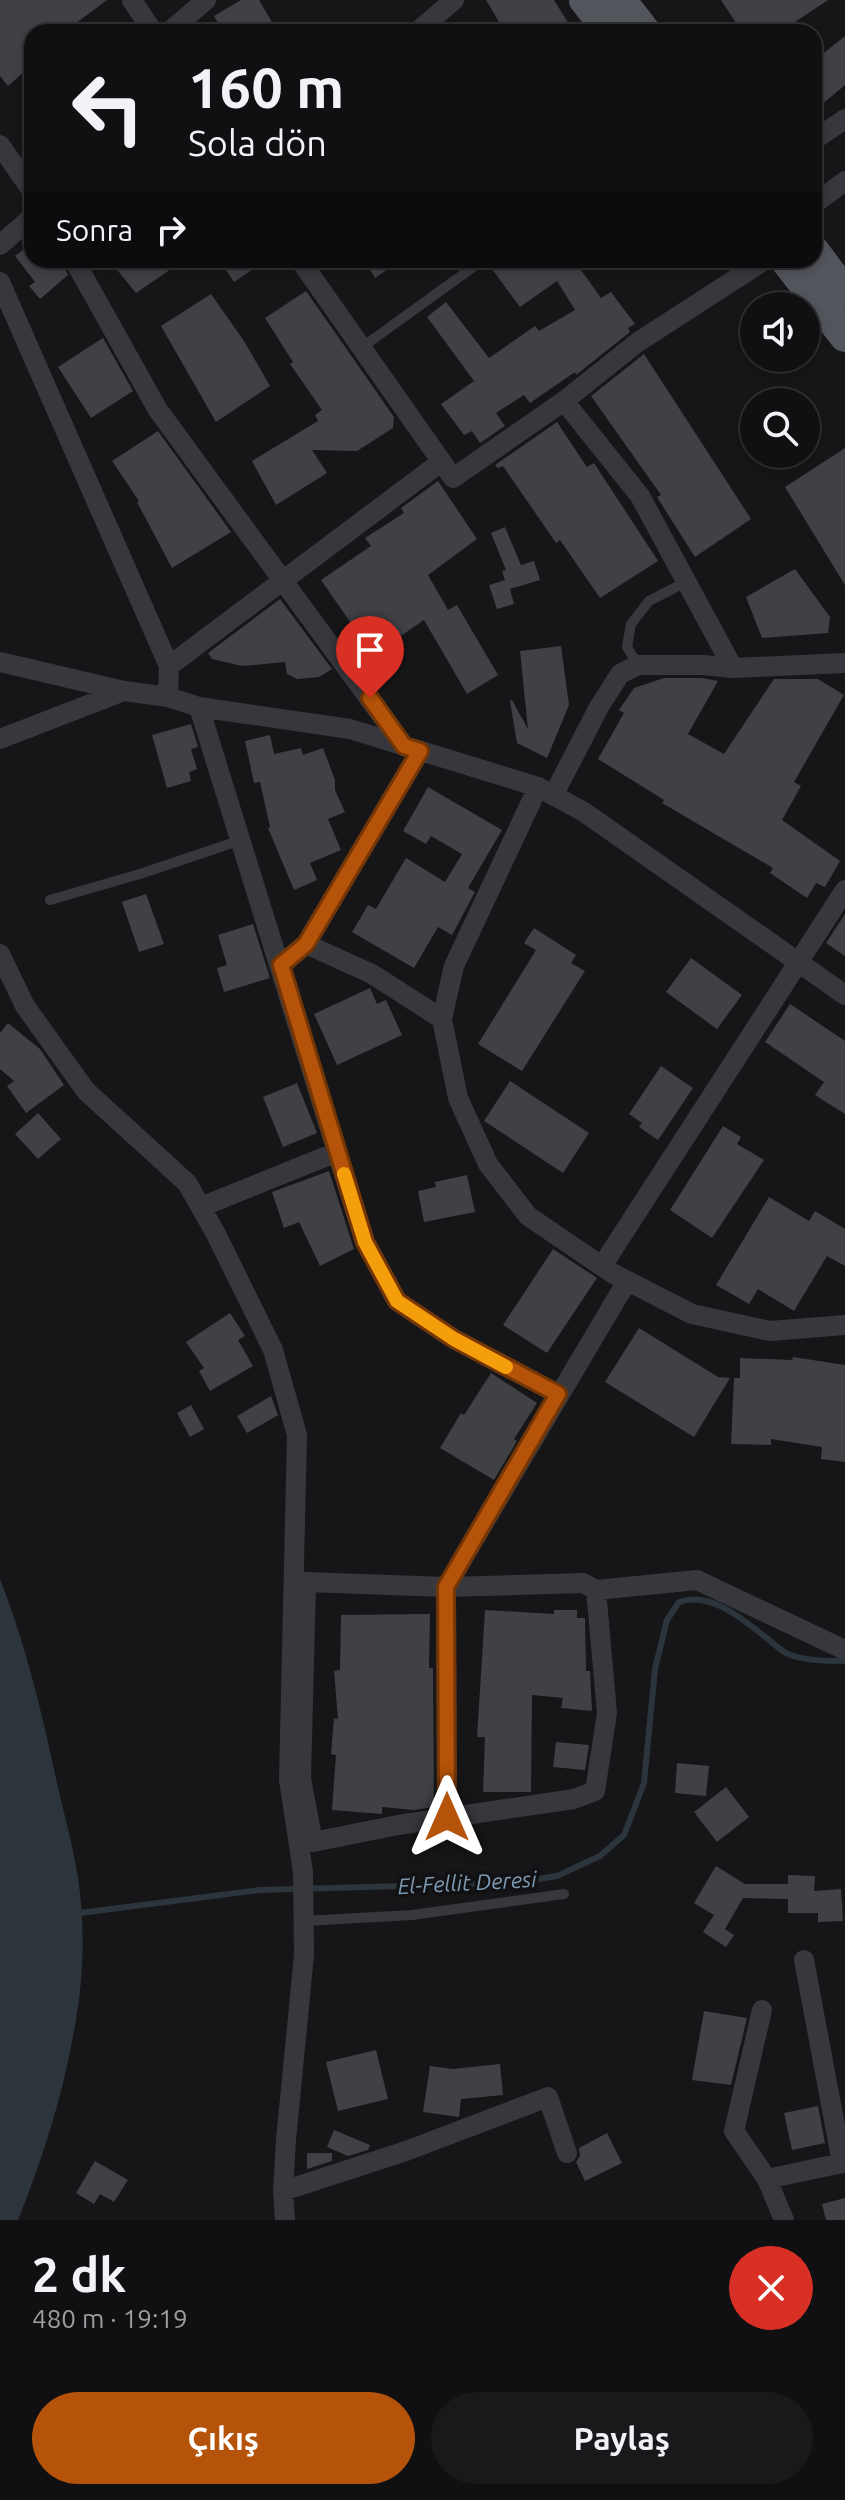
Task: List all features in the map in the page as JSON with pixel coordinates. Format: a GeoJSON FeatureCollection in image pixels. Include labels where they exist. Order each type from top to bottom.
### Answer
{"type":"FeatureCollection","features":[{"type":"Feature","properties":{"kind":"main road"},"geometry":{"type":"LineString","coordinates":[[585,0],[611,18]]}},
{"type":"Feature","properties":{"kind":"main road"},"geometry":{"type":"LineString","coordinates":[[822,263],[845,293]]}},
{"type":"Feature","properties":{"kind":"main road"},"geometry":{"type":"LineString","coordinates":[[792,268],[845,336]]}},
{"type":"Feature","properties":{"kind":"street"},"geometry":{"type":"LineString","coordinates":[[132,0],[148,24]]}},
{"type":"Feature","properties":{"kind":"street"},"geometry":{"type":"LineString","coordinates":[[178,24],[206,0]]}},
{"type":"Feature","properties":{"kind":"street"},"geometry":{"type":"LineString","coordinates":[[426,24],[454,0]]}},
{"type":"Feature","properties":{"kind":"street"},"geometry":{"type":"LineString","coordinates":[[822,135],[845,119]]}},
{"type":"Feature","properties":{"kind":"street"},"geometry":{"type":"LineString","coordinates":[[0,145],[24,180]]}},
{"type":"Feature","properties":{"kind":"street"},"geometry":{"type":"LineString","coordinates":[[822,199],[844,184]]}},
{"type":"Feature","properties":{"kind":"street"},"geometry":{"type":"LineString","coordinates":[[0,245],[24,224]]}},
{"type":"Feature","properties":{"kind":"street"},"geometry":{"type":"LineString","coordinates":[[78,268],[158,410],[412,748]]}},
{"type":"Feature","properties":{"kind":"street"},"geometry":{"type":"LineString","coordinates":[[310,268],[361,348],[453,478],[564,401],[638,342],[753,268]]}},
{"type":"Feature","properties":{"kind":"street"},"geometry":{"type":"LineString","coordinates":[[0,282],[169,666],[168,697]]}},
{"type":"Feature","properties":{"kind":"street"},"geometry":{"type":"LineString","coordinates":[[564,401],[640,496],[733,668]]}},
{"type":"Feature","properties":{"kind":"street"},"geometry":{"type":"LineString","coordinates":[[169,666],[441,462]]}},
{"type":"Feature","properties":{"kind":"street"},"geometry":{"type":"LineString","coordinates":[[0,662],[124,691],[168,697],[199,707],[350,729],[546,791],[584,812],[845,995]]}},
{"type":"Feature","properties":{"kind":"street"},"geometry":{"type":"LineString","coordinates":[[845,663],[733,668],[638,665],[620,674],[546,791],[454,966],[442,1019],[458,1098],[488,1164],[528,1216],[627,1281],[692,1314],[770,1331],[845,1325]]}},
{"type":"Feature","properties":{"kind":"street"},"geometry":{"type":"LineString","coordinates":[[0,739],[124,691]]}},
{"type":"Feature","properties":{"kind":"street"},"geometry":{"type":"LineString","coordinates":[[199,707],[365,1242],[397,1301],[454,1339],[558,1394]]}},
{"type":"Feature","properties":{"kind":"street"},"geometry":{"type":"LineString","coordinates":[[281,965],[306,944],[412,748]]}},
{"type":"Feature","properties":{"kind":"street"},"geometry":{"type":"LineString","coordinates":[[602,1266],[845,890]]}},
{"type":"Feature","properties":{"kind":"street"},"geometry":{"type":"LineString","coordinates":[[306,944],[372,974],[442,1019]]}},
{"type":"Feature","properties":{"kind":"street"},"geometry":{"type":"LineString","coordinates":[[0,954],[25,1006],[86,1091],[187,1183],[216,1234],[273,1350],[297,1435],[289,1780],[306,1843]]}},
{"type":"Feature","properties":{"kind":"street"},"geometry":{"type":"LineString","coordinates":[[201,1207],[337,1152]]}},
{"type":"Feature","properties":{"kind":"street"},"geometry":{"type":"LineString","coordinates":[[447,1817],[446,1587],[627,1281]]}},
{"type":"Feature","properties":{"kind":"street"},"geometry":{"type":"LineString","coordinates":[[285,2220],[286,2140],[304,1955],[306,1843],[301,1779],[306,1582],[446,1587],[583,1583],[596,1590],[697,1580],[845,1650]]}},
{"type":"Feature","properties":{"kind":"street"},"geometry":{"type":"LineString","coordinates":[[306,1843],[447,1817],[574,1799],[595,1791],[607,1713],[596,1590]]}},
{"type":"Feature","properties":{"kind":"street"},"geometry":{"type":"LineString","coordinates":[[767,2179],[842,2163],[804,1960]]}},
{"type":"Feature","properties":{"kind":"street"},"geometry":{"type":"LineString","coordinates":[[762,2010],[734,2131],[767,2179],[784,2220]]}},
{"type":"Feature","properties":{"kind":"street"},"geometry":{"type":"LineString","coordinates":[[283,2191],[406,2151],[548,2097],[567,2153]]}},
{"type":"Feature","properties":{"kind":"lane"},"geometry":{"type":"LineString","coordinates":[[361,348],[472,268]]}},
{"type":"Feature","properties":{"kind":"lane"},"geometry":{"type":"LineString","coordinates":[[638,665],[627,647],[631,624],[649,601],[686,582]]}},
{"type":"Feature","properties":{"kind":"lane"},"geometry":{"type":"LineString","coordinates":[[50,900],[241,840]]}},
{"type":"Feature","properties":{"kind":"lane"},"geometry":{"type":"LineString","coordinates":[[304,1911],[412,1915],[564,1894]]}},
{"type":"Feature","properties":{"kind":"shaded area"},"geometry":{"type":"Polygon","coordinates":[[[0,1579],[26,1654],[45,1731],[76,1866],[82,1923],[81,1984],[63,2083],[18,2220],[0,2220],[0,1579]]]}},
{"type":"Feature","properties":{"kind":"building"},"geometry":{"type":"Polygon","coordinates":[[[0,0],[107,0],[75,24],[24,24],[24,72],[8,86],[0,76],[0,0]]]}},
{"type":"Feature","properties":{"kind":"building"},"geometry":{"type":"Polygon","coordinates":[[[241,0],[259,0],[273,24],[218,24],[214,16],[241,0]]]}},
{"type":"Feature","properties":{"kind":"building"},"geometry":{"type":"Polygon","coordinates":[[[486,0],[554,0],[569,24],[519,23],[500,24],[486,0]]]}},
{"type":"Feature","properties":{"kind":"building"},"geometry":{"type":"Polygon","coordinates":[[[721,0],[828,0],[792,24],[737,24],[721,0]]]}},
{"type":"Feature","properties":{"kind":"building"},"geometry":{"type":"Polygon","coordinates":[[[845,36],[845,85],[822,104],[822,55],[845,36]]]}},
{"type":"Feature","properties":{"kind":"building"},"geometry":{"type":"Polygon","coordinates":[[[24,249],[24,268],[15,256],[24,249]]]}},
{"type":"Feature","properties":{"kind":"building"},"geometry":{"type":"Polygon","coordinates":[[[24,268],[65,268],[68,275],[40,299],[29,286],[35,282],[24,268]]]}},
{"type":"Feature","properties":{"kind":"building"},"geometry":{"type":"Polygon","coordinates":[[[116,268],[172,268],[136,293],[116,268]]]}},
{"type":"Feature","properties":{"kind":"building"},"geometry":{"type":"Polygon","coordinates":[[[224,268],[254,268],[234,282],[224,268]]]}},
{"type":"Feature","properties":{"kind":"building"},"geometry":{"type":"Polygon","coordinates":[[[369,268],[389,268],[375,278],[369,268]]]}},
{"type":"Feature","properties":{"kind":"building"},"geometry":{"type":"Polygon","coordinates":[[[491,268],[584,268],[581,270],[601,298],[611,292],[635,324],[628,328],[630,332],[576,375],[575,372],[530,403],[524,395],[496,413],[505,426],[480,443],[472,431],[464,435],[441,404],[474,381],[427,317],[446,302],[489,358],[535,326],[539,331],[575,310],[557,281],[520,307],[491,268]]]}},
{"type":"Feature","properties":{"kind":"building"},"geometry":{"type":"Polygon","coordinates":[[[306,291],[394,417],[393,428],[357,451],[312,450],[327,473],[276,505],[252,461],[318,421],[315,415],[322,410],[290,364],[293,362],[265,318],[306,291]]]}},
{"type":"Feature","properties":{"kind":"building"},"geometry":{"type":"Polygon","coordinates":[[[211,294],[244,341],[270,386],[216,422],[161,326],[211,294]]]}},
{"type":"Feature","properties":{"kind":"building"},"geometry":{"type":"Polygon","coordinates":[[[103,338],[133,391],[91,418],[58,367],[103,338]]]}},
{"type":"Feature","properties":{"kind":"building"},"geometry":{"type":"Polygon","coordinates":[[[644,354],[751,519],[695,557],[657,497],[661,495],[591,396],[644,354]]]}},
{"type":"Feature","properties":{"kind":"building"},"geometry":{"type":"Polygon","coordinates":[[[557,422],[587,467],[594,463],[658,561],[600,598],[560,540],[556,543],[503,466],[498,468],[495,465],[557,422]]]}},
{"type":"Feature","properties":{"kind":"building"},"geometry":{"type":"Polygon","coordinates":[[[158,431],[231,532],[172,568],[139,501],[112,461],[158,431]]]}},
{"type":"Feature","properties":{"kind":"building"},"geometry":{"type":"Polygon","coordinates":[[[845,448],[845,585],[785,487],[814,468],[820,468],[820,464],[845,448]]]}},
{"type":"Feature","properties":{"kind":"building"},"geometry":{"type":"Polygon","coordinates":[[[438,481],[477,539],[428,575],[448,610],[457,605],[498,675],[467,694],[424,620],[373,655],[321,580],[371,546],[365,538],[404,513],[401,508],[438,481]]]}},
{"type":"Feature","properties":{"kind":"building"},"geometry":{"type":"Polygon","coordinates":[[[505,527],[521,565],[534,561],[540,580],[510,589],[514,604],[497,609],[489,585],[505,580],[502,571],[506,570],[491,533],[505,527]]]}},
{"type":"Feature","properties":{"kind":"building"},"geometry":{"type":"Polygon","coordinates":[[[795,569],[830,617],[828,633],[762,638],[746,597],[795,569]]]}},
{"type":"Feature","properties":{"kind":"building"},"geometry":{"type":"Polygon","coordinates":[[[280,599],[332,669],[319,677],[297,679],[287,674],[285,662],[242,666],[212,659],[208,653],[280,599]]]}},
{"type":"Feature","properties":{"kind":"building"},"geometry":{"type":"Polygon","coordinates":[[[561,646],[569,705],[547,758],[517,743],[510,701],[528,729],[520,651],[561,646]]]}},
{"type":"Feature","properties":{"kind":"building"},"geometry":{"type":"Polygon","coordinates":[[[664,678],[718,681],[688,734],[724,754],[774,679],[818,679],[844,695],[794,782],[801,786],[782,820],[840,861],[825,887],[816,883],[807,898],[770,873],[773,868],[662,803],[664,800],[598,759],[624,713],[619,710],[634,688],[664,678]]]}},
{"type":"Feature","properties":{"kind":"building"},"geometry":{"type":"Polygon","coordinates":[[[191,724],[198,747],[191,749],[197,769],[189,772],[191,781],[167,788],[152,735],[191,724]]]}},
{"type":"Feature","properties":{"kind":"building"},"geometry":{"type":"Polygon","coordinates":[[[270,735],[274,754],[301,748],[303,755],[323,748],[345,812],[328,819],[341,850],[310,863],[317,880],[294,890],[268,828],[260,782],[254,783],[245,741],[270,735]]]}},
{"type":"Feature","properties":{"kind":"building"},"geometry":{"type":"Polygon","coordinates":[[[428,787],[502,830],[468,888],[475,892],[452,935],[438,927],[414,968],[352,932],[368,905],[376,909],[406,858],[445,882],[462,854],[431,836],[426,844],[403,831],[428,787]]]}},
{"type":"Feature","properties":{"kind":"building"},"geometry":{"type":"Polygon","coordinates":[[[146,894],[164,944],[139,952],[122,902],[146,894]]]}},
{"type":"Feature","properties":{"kind":"building"},"geometry":{"type":"Polygon","coordinates":[[[845,914],[845,956],[826,943],[845,914]]]}},
{"type":"Feature","properties":{"kind":"building"},"geometry":{"type":"Polygon","coordinates":[[[253,924],[270,978],[224,992],[217,968],[227,965],[218,935],[253,924]]]}},
{"type":"Feature","properties":{"kind":"building"},"geometry":{"type":"Polygon","coordinates":[[[534,928],[576,955],[571,963],[585,971],[522,1071],[478,1044],[536,950],[524,943],[534,928]]]}},
{"type":"Feature","properties":{"kind":"building"},"geometry":{"type":"Polygon","coordinates":[[[691,958],[742,995],[717,1029],[666,992],[691,958]]]}},
{"type":"Feature","properties":{"kind":"building"},"geometry":{"type":"Polygon","coordinates":[[[370,988],[377,1004],[386,1000],[402,1035],[337,1065],[314,1014],[370,988]]]}},
{"type":"Feature","properties":{"kind":"building"},"geometry":{"type":"Polygon","coordinates":[[[790,1004],[845,1041],[845,1114],[815,1095],[824,1082],[765,1042],[790,1004]]]}},
{"type":"Feature","properties":{"kind":"building"},"geometry":{"type":"Polygon","coordinates":[[[8,1023],[40,1049],[64,1085],[26,1113],[7,1086],[14,1081],[0,1069],[0,1033],[8,1023]]]}},
{"type":"Feature","properties":{"kind":"building"},"geometry":{"type":"Polygon","coordinates":[[[661,1066],[693,1088],[658,1140],[639,1127],[642,1123],[629,1114],[661,1066]]]}},
{"type":"Feature","properties":{"kind":"building"},"geometry":{"type":"Polygon","coordinates":[[[510,1081],[589,1133],[563,1173],[484,1121],[510,1081]]]}},
{"type":"Feature","properties":{"kind":"building"},"geometry":{"type":"Polygon","coordinates":[[[297,1083],[317,1133],[283,1147],[263,1097],[297,1083]]]}},
{"type":"Feature","properties":{"kind":"building"},"geometry":{"type":"Polygon","coordinates":[[[38,1113],[61,1139],[38,1159],[15,1134],[38,1113]]]}},
{"type":"Feature","properties":{"kind":"building"},"geometry":{"type":"Polygon","coordinates":[[[723,1126],[741,1137],[737,1144],[764,1160],[712,1238],[670,1210],[723,1126]]]}},
{"type":"Feature","properties":{"kind":"building"},"geometry":{"type":"Polygon","coordinates":[[[329,1171],[354,1249],[320,1266],[299,1222],[284,1228],[272,1192],[329,1171]]]}},
{"type":"Feature","properties":{"kind":"building"},"geometry":{"type":"Polygon","coordinates":[[[467,1175],[475,1212],[424,1222],[418,1191],[436,1187],[435,1182],[467,1175]]]}},
{"type":"Feature","properties":{"kind":"building"},"geometry":{"type":"Polygon","coordinates":[[[769,1197],[809,1221],[815,1211],[845,1229],[845,1266],[827,1256],[794,1311],[758,1289],[749,1304],[716,1285],[769,1197]]]}},
{"type":"Feature","properties":{"kind":"building"},"geometry":{"type":"Polygon","coordinates":[[[553,1249],[597,1278],[547,1353],[503,1325],[553,1249]]]}},
{"type":"Feature","properties":{"kind":"building"},"geometry":{"type":"Polygon","coordinates":[[[230,1313],[245,1336],[238,1340],[253,1366],[210,1391],[199,1371],[204,1368],[186,1342],[230,1313]]]}},
{"type":"Feature","properties":{"kind":"building"},"geometry":{"type":"Polygon","coordinates":[[[639,1328],[718,1377],[730,1378],[694,1437],[605,1382],[639,1328]]]}},
{"type":"Feature","properties":{"kind":"building"},"geometry":{"type":"Polygon","coordinates":[[[793,1357],[845,1365],[845,1462],[821,1459],[822,1447],[771,1439],[771,1445],[731,1444],[734,1378],[740,1378],[740,1358],[792,1360],[793,1357]]]}},
{"type":"Feature","properties":{"kind":"building"},"geometry":{"type":"Polygon","coordinates":[[[491,1373],[537,1403],[514,1439],[517,1441],[494,1480],[440,1448],[491,1373]]]}},
{"type":"Feature","properties":{"kind":"building"},"geometry":{"type":"Polygon","coordinates":[[[271,1396],[278,1415],[247,1433],[237,1416],[271,1396]]]}},
{"type":"Feature","properties":{"kind":"building"},"geometry":{"type":"Polygon","coordinates":[[[191,1405],[204,1429],[190,1437],[177,1413],[191,1405]]]}},
{"type":"Feature","properties":{"kind":"building"},"geometry":{"type":"Polygon","coordinates":[[[485,1610],[554,1614],[554,1610],[577,1610],[577,1618],[585,1618],[586,1671],[590,1671],[592,1711],[561,1708],[563,1698],[532,1695],[531,1792],[483,1792],[485,1737],[477,1737],[485,1610]]]}},
{"type":"Feature","properties":{"kind":"building"},"geometry":{"type":"Polygon","coordinates":[[[430,1614],[434,1807],[414,1810],[382,1807],[382,1814],[332,1810],[336,1755],[331,1754],[334,1718],[338,1719],[334,1671],[340,1670],[341,1615],[430,1614]]]}},
{"type":"Feature","properties":{"kind":"building"},"geometry":{"type":"Polygon","coordinates":[[[556,1742],[589,1745],[585,1770],[553,1767],[556,1742]]]}},
{"type":"Feature","properties":{"kind":"building"},"geometry":{"type":"Polygon","coordinates":[[[677,1763],[709,1766],[706,1796],[675,1793],[677,1763]]]}},
{"type":"Feature","properties":{"kind":"building"},"geometry":{"type":"Polygon","coordinates":[[[726,1787],[749,1817],[717,1842],[694,1812],[726,1787]]]}},
{"type":"Feature","properties":{"kind":"building"},"geometry":{"type":"Polygon","coordinates":[[[716,1866],[745,1884],[788,1884],[788,1875],[815,1876],[814,1891],[841,1889],[843,1921],[818,1922],[818,1913],[788,1913],[788,1899],[743,1898],[725,1929],[734,1935],[726,1947],[703,1932],[714,1915],[694,1903],[716,1866]]]}},
{"type":"Feature","properties":{"kind":"building"},"geometry":{"type":"Polygon","coordinates":[[[704,2011],[747,2018],[731,2085],[692,2080],[704,2011]]]}},
{"type":"Feature","properties":{"kind":"building"},"geometry":{"type":"Polygon","coordinates":[[[376,2050],[388,2099],[338,2111],[326,2062],[376,2050]]]}},
{"type":"Feature","properties":{"kind":"building"},"geometry":{"type":"Polygon","coordinates":[[[500,2064],[503,2095],[461,2099],[459,2117],[423,2112],[430,2066],[453,2069],[500,2064]]]}},
{"type":"Feature","properties":{"kind":"building"},"geometry":{"type":"Polygon","coordinates":[[[818,2106],[825,2143],[792,2150],[784,2113],[818,2106]]]}},
{"type":"Feature","properties":{"kind":"building"},"geometry":{"type":"Polygon","coordinates":[[[334,2130],[370,2145],[368,2150],[348,2156],[327,2147],[334,2130]]]}},
{"type":"Feature","properties":{"kind":"building"},"geometry":{"type":"Polygon","coordinates":[[[607,2133],[622,2163],[585,2181],[576,2162],[580,2156],[579,2148],[607,2133]]]}},
{"type":"Feature","properties":{"kind":"building"},"geometry":{"type":"Polygon","coordinates":[[[307,2153],[332,2153],[332,2161],[307,2169],[307,2153]]]}},
{"type":"Feature","properties":{"kind":"building"},"geometry":{"type":"Polygon","coordinates":[[[95,2161],[128,2180],[114,2202],[100,2194],[94,2204],[76,2193],[95,2161]]]}},
{"type":"Feature","properties":{"kind":"building"},"geometry":{"type":"Polygon","coordinates":[[[845,2198],[845,2220],[826,2220],[822,2204],[845,2198]]]}},
{"type":"Feature","properties":{"kind":"waterway","name":"El-Fellit Deresi"},"geometry":{"type":"LineString","coordinates":[[72,1914],[260,1890],[514,1883],[557,1876],[600,1856],[624,1835],[644,1783],[655,1669],[667,1620],[679,1602],[703,1600],[726,1609],[788,1654],[824,1661],[845,1661]]}},
{"type":"Feature","properties":{"kind":"slow traffic"},"geometry":{"type":"LineString","coordinates":[[344,1174],[365,1242],[397,1301],[454,1339],[506,1367]]}},
{"type":"Feature","properties":{"kind":"route"},"geometry":{"type":"LineString","coordinates":[[370,698],[404,746],[420,751],[306,944],[281,965],[365,1242],[397,1301],[454,1339],[558,1394],[446,1587],[447,1817]]}}]}
